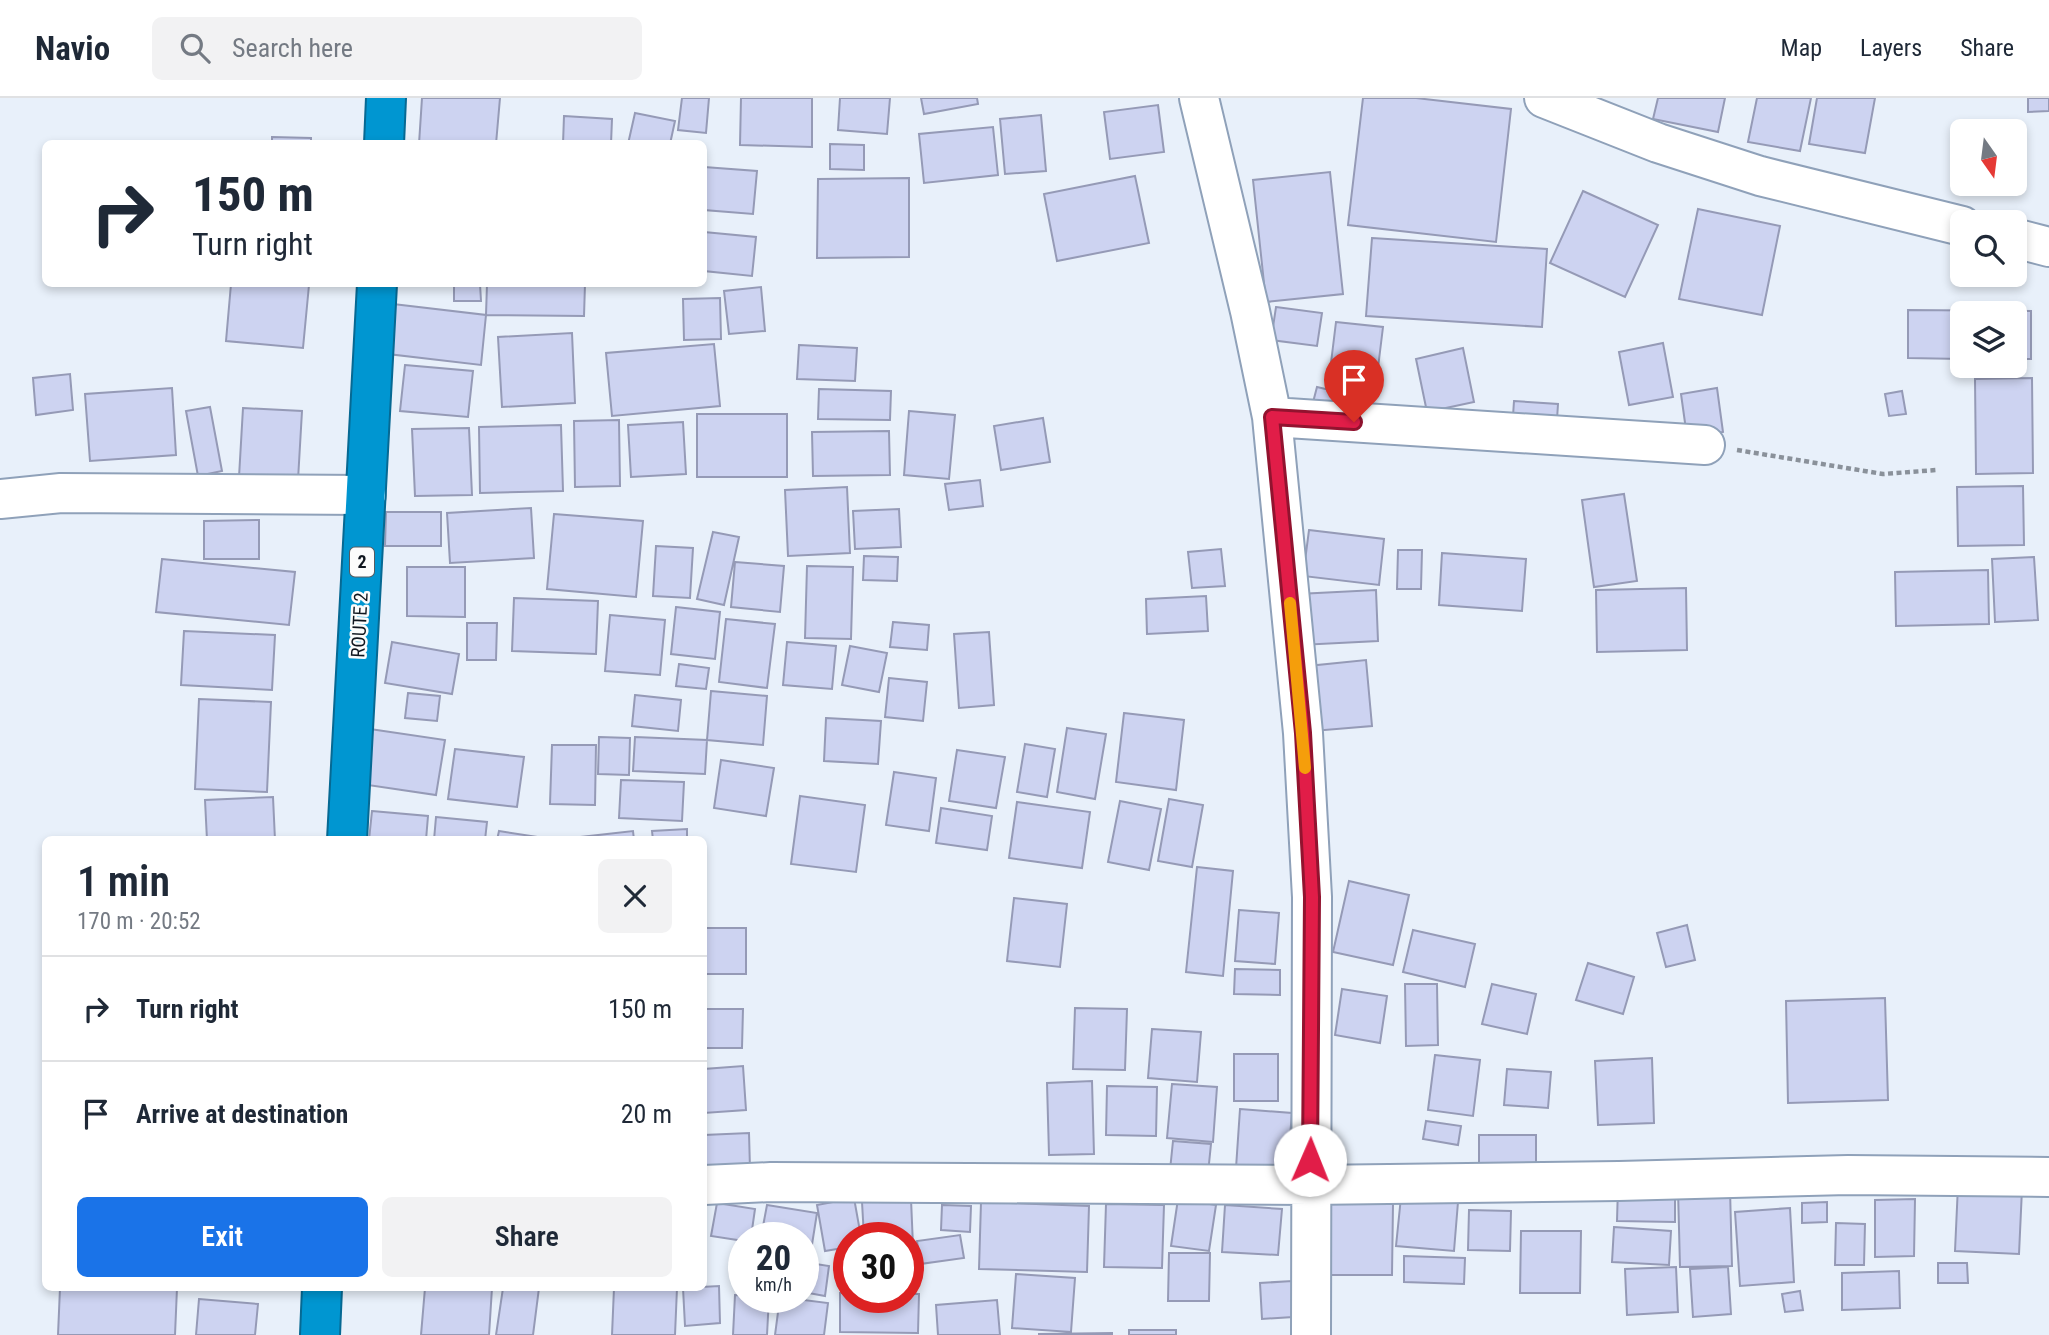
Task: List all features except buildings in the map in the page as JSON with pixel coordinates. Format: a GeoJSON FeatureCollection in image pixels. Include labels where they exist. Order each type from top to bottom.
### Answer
{"type":"FeatureCollection","features":[{"type":"Feature","properties":{"kind":"highway"},"geometry":{"type":"LineString","coordinates":[[384,140],[386,98]]}},
{"type":"Feature","properties":{"kind":"highway","name":"ROUTE 2"},"geometry":{"type":"LineString","coordinates":[[347,836],[377,287]]}},
{"type":"Feature","properties":{"kind":"highway"},"geometry":{"type":"LineString","coordinates":[[320,1335],[322,1291]]}},
{"type":"Feature","properties":{"kind":"street"},"geometry":{"type":"LineString","coordinates":[[1199,98],[1250,311],[1272,417],[1303,733],[1312,897],[1311,1335]]}},
{"type":"Feature","properties":{"kind":"street"},"geometry":{"type":"LineString","coordinates":[[1544,98],[1658,144],[1759,176],[1950,223]]}},
{"type":"Feature","properties":{"kind":"street"},"geometry":{"type":"LineString","coordinates":[[2027,242],[2049,247]]}},
{"type":"Feature","properties":{"kind":"street"},"geometry":{"type":"LineString","coordinates":[[1272,417],[1705,445]]}},
{"type":"Feature","properties":{"kind":"street"},"geometry":{"type":"LineString","coordinates":[[0,499],[61,493],[366,495]]}},
{"type":"Feature","properties":{"kind":"street"},"geometry":{"type":"LineString","coordinates":[[707,1185],[785,1182],[1310,1185],[1848,1175],[2049,1177]]}},
{"type":"Feature","properties":{"kind":"path"},"geometry":{"type":"LineString","coordinates":[[1705,445],[1883,474],[1937,470]]}},
{"type":"Feature","properties":{"kind":"slow traffic"},"geometry":{"type":"LineString","coordinates":[[1290,603],[1305,768]]}},
{"type":"Feature","properties":{"kind":"route"},"geometry":{"type":"LineString","coordinates":[[1310,1160],[1312,897],[1303,733],[1272,417],[1354,422]]}}]}
